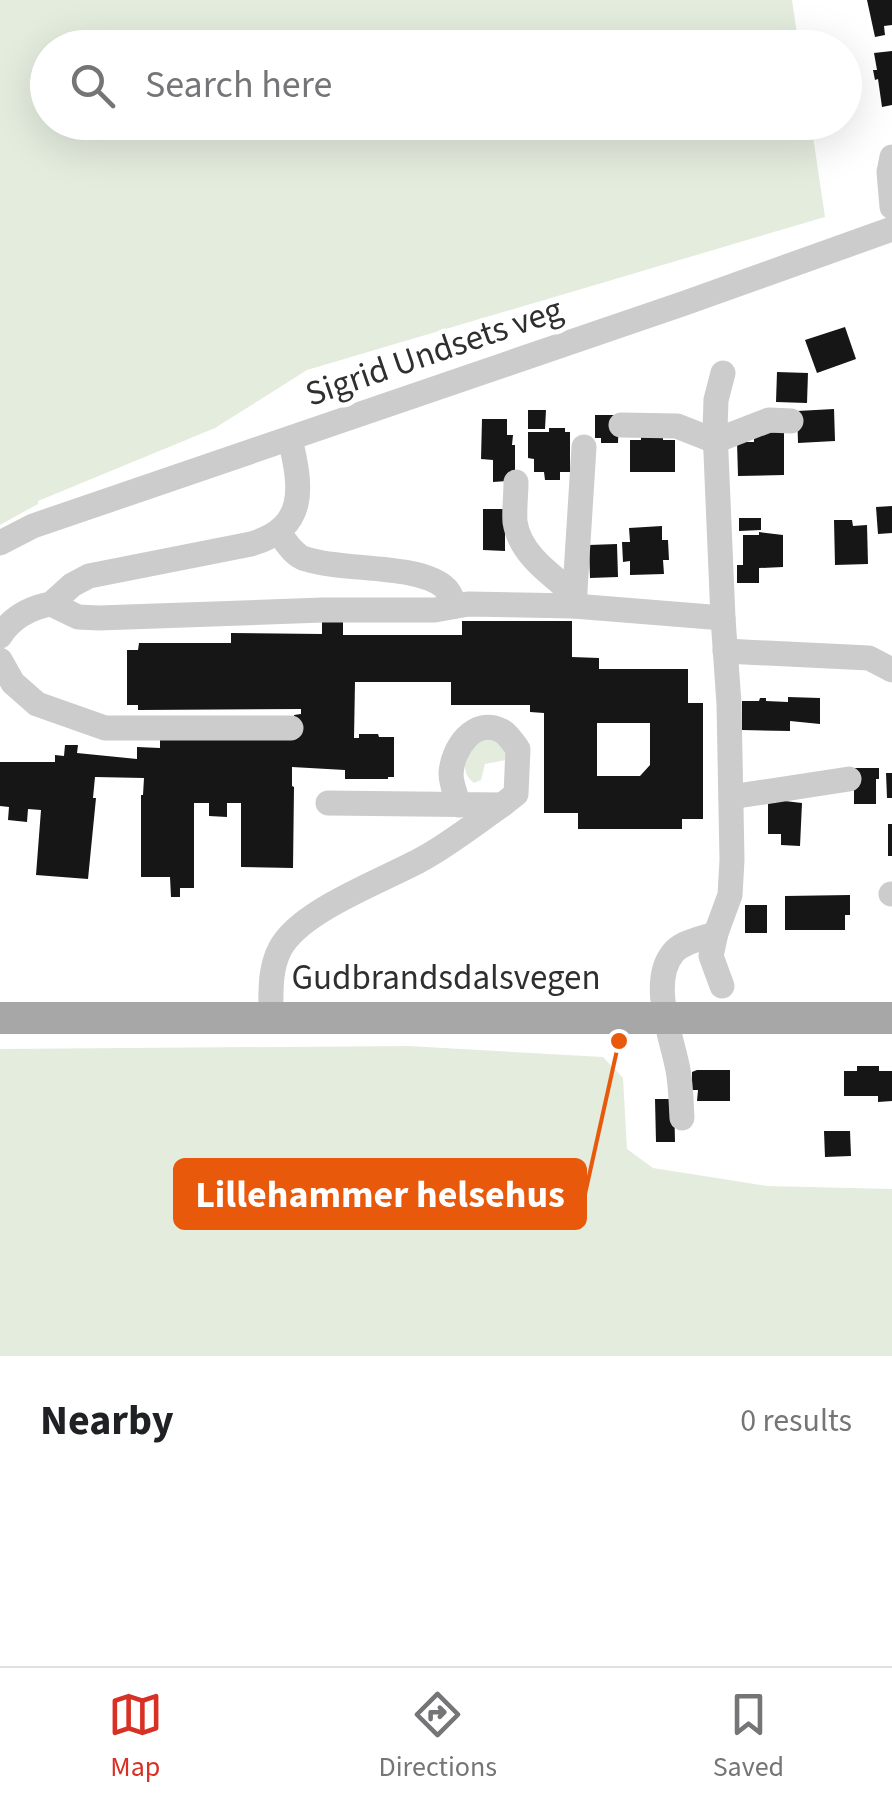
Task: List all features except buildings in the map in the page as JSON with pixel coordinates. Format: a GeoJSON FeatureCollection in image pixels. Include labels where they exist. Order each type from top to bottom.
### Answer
{"type":"FeatureCollection","features":[{"type":"Feature","properties":{"kind":"main road","name":"Gudbrandsdalsvegen"},"geometry":{"type":"LineString","coordinates":[[0,1018],[892,1018]]}},
{"type":"Feature","properties":{"kind":"street"},"geometry":{"type":"LineString","coordinates":[[892,157],[892,207]]}},
{"type":"Feature","properties":{"kind":"street","name":"Sigrid Undsets veg"},"geometry":{"type":"LineString","coordinates":[[0,543],[33,526],[685,303],[892,228]]}},
{"type":"Feature","properties":{"kind":"street"},"geometry":{"type":"LineString","coordinates":[[722,373],[716,400],[715,441],[729,704],[730,895],[711,956],[722,986]]}},
{"type":"Feature","properties":{"kind":"street"},"geometry":{"type":"LineString","coordinates":[[622,424],[677,426],[715,441],[769,420],[791,422]]}},
{"type":"Feature","properties":{"kind":"street"},"geometry":{"type":"LineString","coordinates":[[0,636],[21,614],[52,604],[72,585],[89,576],[272,538],[290,520],[296,501],[296,465],[290,439]]}},
{"type":"Feature","properties":{"kind":"street"},"geometry":{"type":"LineString","coordinates":[[574,601],[584,447]]}},
{"type":"Feature","properties":{"kind":"street"},"geometry":{"type":"LineString","coordinates":[[516,482],[515,521],[520,538],[529,554],[574,601]]}},
{"type":"Feature","properties":{"kind":"street"},"geometry":{"type":"LineString","coordinates":[[279,533],[305,559],[377,568],[440,584],[450,593],[455,606]]}},
{"type":"Feature","properties":{"kind":"street"},"geometry":{"type":"LineString","coordinates":[[52,604],[78,617],[122,619],[323,610],[435,610],[468,604],[574,601],[722,618]]}},
{"type":"Feature","properties":{"kind":"street"},"geometry":{"type":"LineString","coordinates":[[725,652],[869,658],[892,670]]}},
{"type":"Feature","properties":{"kind":"street"},"geometry":{"type":"LineString","coordinates":[[0,660],[13,683],[37,704],[105,728],[290,728]]}},
{"type":"Feature","properties":{"kind":"street"},"geometry":{"type":"LineString","coordinates":[[271,1018],[271,976],[280,948],[290,934],[320,912],[428,856],[516,794],[518,749],[504,731],[484,727],[469,734],[456,750],[450,776],[459,805]]}},
{"type":"Feature","properties":{"kind":"street"},"geometry":{"type":"LineString","coordinates":[[731,797],[849,780]]}},
{"type":"Feature","properties":{"kind":"street"},"geometry":{"type":"LineString","coordinates":[[328,803],[502,805]]}},
{"type":"Feature","properties":{"kind":"street"},"geometry":{"type":"LineString","coordinates":[[682,1118],[679,1073],[662,988],[664,970],[681,946],[716,933]]}},
{"type":"Feature","properties":{"kind":"shaded area"},"geometry":{"type":"Polygon","coordinates":[[[0,0],[792,0],[796,30],[30,30],[30,140],[814,140],[825,217],[307,370],[215,428],[38,501],[0,525],[0,0]]]}},
{"type":"Feature","properties":{"kind":"shaded area"},"geometry":{"type":"Polygon","coordinates":[[[481,738],[505,743],[506,760],[485,764],[481,780],[474,783],[465,766],[468,754],[481,738]]]}},
{"type":"Feature","properties":{"kind":"shaded area"},"geometry":{"type":"Polygon","coordinates":[[[408,1046],[603,1057],[623,1078],[627,1149],[653,1168],[767,1186],[892,1189],[892,1356],[0,1356],[0,1049],[408,1046]]]}},
{"type":"Feature","properties":{"kind":"place","name":"Lillehammer helsehus"},"geometry":{"type":"Point","coordinates":[619,1041]}}]}
